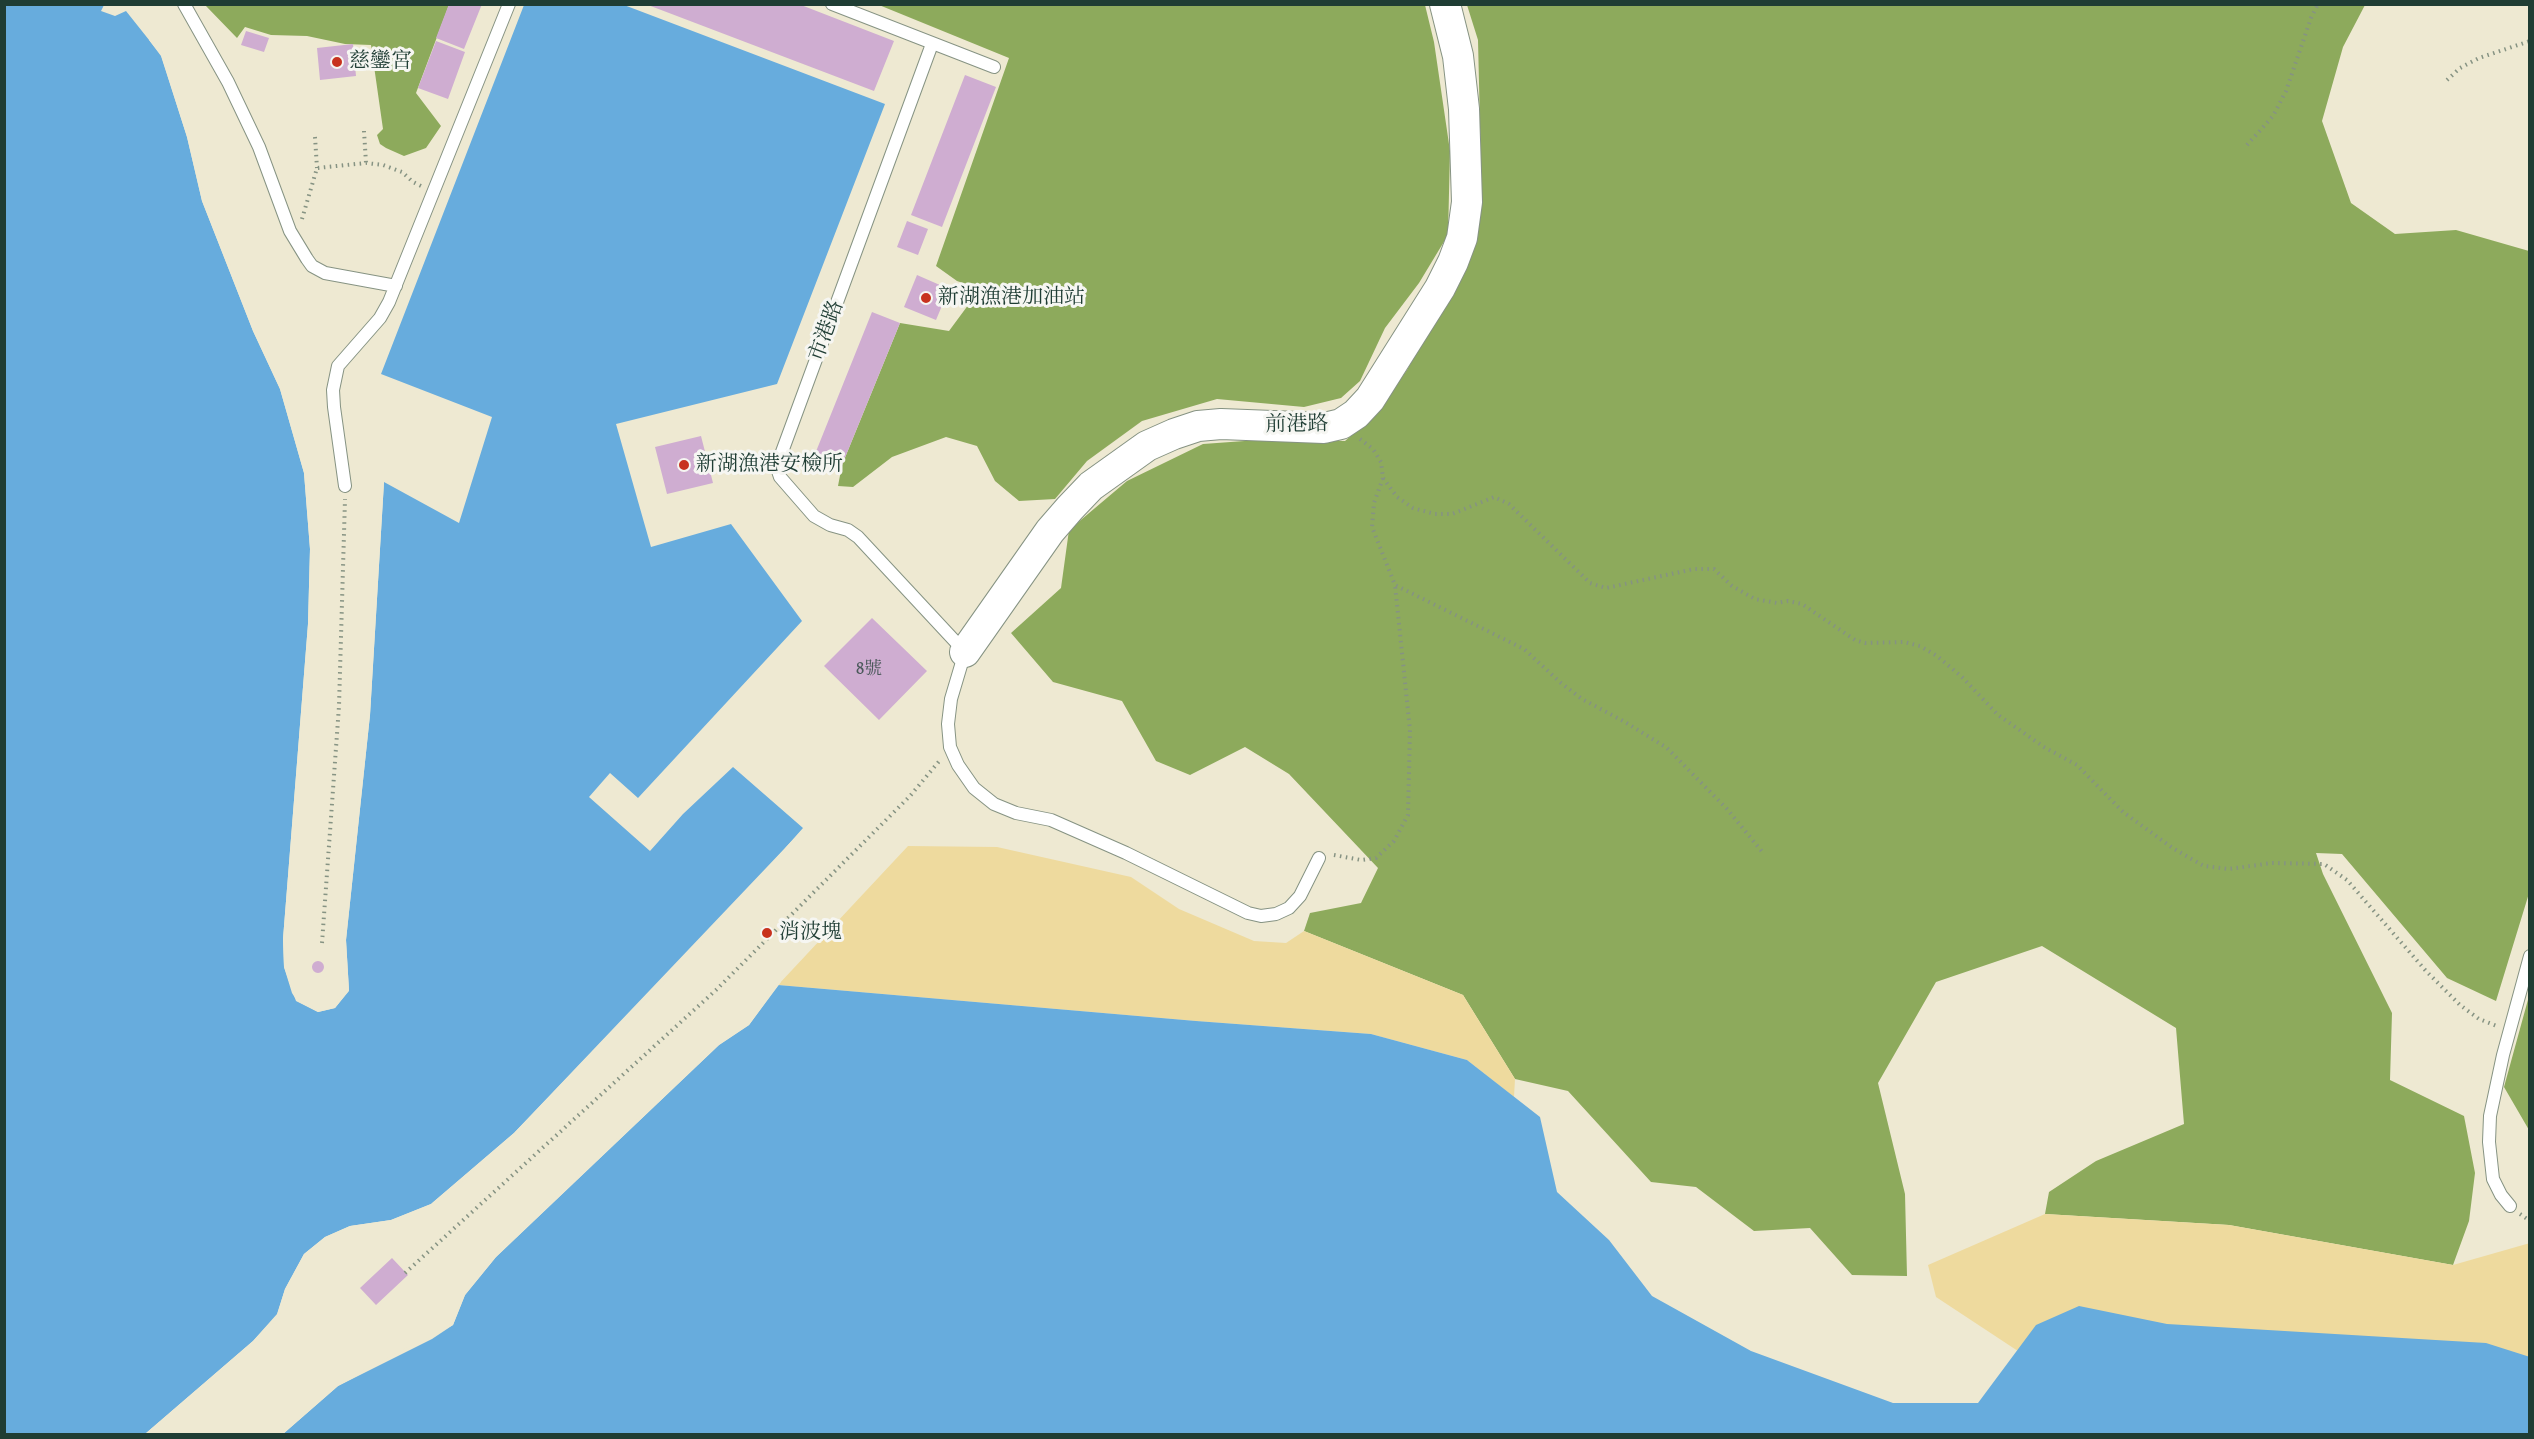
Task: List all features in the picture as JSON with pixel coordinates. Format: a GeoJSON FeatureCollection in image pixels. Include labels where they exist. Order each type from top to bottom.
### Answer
{"type":"FeatureCollection","features":[{"type":"Feature","properties":{"kind":"street","name":"前港路"},"geometry":{"type":"LineString","coordinates":[[965,652],[1050,531],[1070,508],[1091,486],[1147,446],[1198,426],[1221,424],[1324,428],[1341,424],[1356,414],[1370,399],[1440,288],[1462,238],[1467,202],[1464,109],[1458,56],[1444,4]]}},
{"type":"Feature","properties":{"kind":"lane"},"geometry":{"type":"LineString","coordinates":[[184,4],[228,82],[258,147],[290,231],[312,266],[325,273],[396,286]]}},
{"type":"Feature","properties":{"kind":"lane"},"geometry":{"type":"LineString","coordinates":[[345,486],[334,406],[335,376],[344,357],[380,318],[396,286],[509,4]]}},
{"type":"Feature","properties":{"kind":"lane"},"geometry":{"type":"LineString","coordinates":[[831,4],[994,67]]}},
{"type":"Feature","properties":{"kind":"lane","name":"市港路"},"geometry":{"type":"LineString","coordinates":[[932,44],[783,448],[778,471],[780,477],[814,516],[830,525],[848,530],[858,537],[965,652]]}},
{"type":"Feature","properties":{"kind":"lane"},"geometry":{"type":"LineString","coordinates":[[965,652],[951,699],[948,724],[950,747],[958,765],[974,788],[994,804],[1016,813],[1051,820],[1126,853],[1248,913],[1261,916],[1276,914],[1289,908],[1300,896],[1319,858]]}},
{"type":"Feature","properties":{"kind":"lane"},"geometry":{"type":"LineString","coordinates":[[2510,1206],[2493,1179],[2488,1142],[2492,1105],[2529,956]]}},
{"type":"Feature","properties":{"kind":"path"},"geometry":{"type":"LineString","coordinates":[[2247,145],[2274,116],[2286,91],[2318,4]]}},
{"type":"Feature","properties":{"kind":"path"},"geometry":{"type":"LineString","coordinates":[[2446,80],[2460,68],[2479,58],[2529,41]]}},
{"type":"Feature","properties":{"kind":"path"},"geometry":{"type":"LineString","coordinates":[[364,131],[366,163]]}},
{"type":"Feature","properties":{"kind":"path"},"geometry":{"type":"LineString","coordinates":[[297,243],[300,224],[317,168],[315,137]]}},
{"type":"Feature","properties":{"kind":"path"},"geometry":{"type":"LineString","coordinates":[[317,168],[366,163],[393,167],[413,182],[433,191]]}},
{"type":"Feature","properties":{"kind":"path"},"geometry":{"type":"LineString","coordinates":[[1341,424],[1373,449],[1380,462],[1383,478],[1397,497],[1413,508],[1435,514],[1452,514],[1494,497],[1509,504],[1590,583],[1606,588],[1694,569],[1714,569],[1732,586],[1755,598],[1777,603],[1788,601],[1802,604],[1855,640],[1865,643],[1904,642],[1920,646],[1937,656],[1962,677],[1998,714],[2044,747],[2077,765],[2123,812],[2174,849],[2204,866],[2229,869],[2272,863],[2324,864],[2347,880],[2426,971],[2460,1005],[2479,1019],[2509,1031]]}},
{"type":"Feature","properties":{"kind":"path"},"geometry":{"type":"LineString","coordinates":[[1319,858],[1327,854],[1361,860],[1376,858],[1394,841],[1408,815],[1410,730],[1395,585],[1372,527],[1374,503],[1383,478]]}},
{"type":"Feature","properties":{"kind":"path"},"geometry":{"type":"LineString","coordinates":[[322,943],[339,706],[345,486]]}},
{"type":"Feature","properties":{"kind":"path"},"geometry":{"type":"LineString","coordinates":[[1395,585],[1524,649],[1582,699],[1667,748],[1727,808],[1764,854]]}},
{"type":"Feature","properties":{"kind":"path"},"geometry":{"type":"LineString","coordinates":[[405,1273],[716,990],[910,796],[950,747]]}},
{"type":"Feature","properties":{"kind":"green space"},"geometry":{"type":"Polygon","coordinates":[[[205,5],[449,5],[416,93],[441,126],[426,148],[404,156],[386,148],[380,144],[377,135],[383,129],[371,45],[345,44],[307,36],[271,35],[245,27],[237,38],[205,5]]]}},
{"type":"Feature","properties":{"kind":"green space"},"geometry":{"type":"Polygon","coordinates":[[[879,5],[1425,5],[1434,42],[1450,151],[1448,235],[1419,283],[1385,328],[1360,381],[1341,398],[1304,407],[1217,399],[1142,421],[1087,461],[1055,499],[1019,501],[995,481],[977,446],[946,437],[892,457],[853,487],[838,486],[842,465],[900,323],[949,331],[980,289],[957,281],[936,266],[1009,58],[879,5]]]}},
{"type":"Feature","properties":{"kind":"green space"},"geometry":{"type":"Polygon","coordinates":[[[1467,5],[2365,5],[2343,47],[2322,121],[2351,203],[2395,234],[2456,230],[2529,251],[2530,890],[2496,1001],[2447,978],[2342,854],[2316,853],[2323,874],[2392,1013],[2390,1080],[2464,1116],[2475,1173],[2469,1221],[2453,1265],[2229,1225],[2045,1214],[2049,1192],[2096,1161],[2184,1124],[2176,1028],[2042,946],[1936,982],[1878,1083],[1905,1194],[1907,1276],[1852,1275],[1810,1228],[1754,1231],[1696,1187],[1651,1182],[1568,1091],[1515,1079],[1463,995],[1304,931],[1310,913],[1361,903],[1378,868],[1289,774],[1245,747],[1190,775],[1156,761],[1122,701],[1053,682],[1011,633],[1061,588],[1069,530],[1127,481],[1203,444],[1272,439],[1345,441],[1369,420],[1407,370],[1450,289],[1463,254],[1481,169],[1478,40],[1467,5]]]}},
{"type":"Feature","properties":{"kind":"green space"},"geometry":{"type":"Polygon","coordinates":[[[2529,996],[2530,1130],[2504,1087],[2529,996]]]}},
{"type":"Feature","properties":{"kind":"sand"},"geometry":{"type":"Polygon","coordinates":[[[908,846],[997,847],[1131,877],[1179,909],[1254,941],[1286,943],[1304,931],[1463,995],[1515,1079],[1514,1097],[1467,1060],[1371,1034],[778,985],[908,846]]]}},
{"type":"Feature","properties":{"kind":"sand"},"geometry":{"type":"Polygon","coordinates":[[[2045,1214],[2229,1225],[2453,1265],[2530,1243],[2529,1407],[2074,1388],[1936,1297],[1928,1265],[2045,1214]]]}},
{"type":"Feature","properties":{"kind":"water"},"geometry":{"type":"Polygon","coordinates":[[[5,5],[104,5],[101,11],[115,16],[126,11],[161,55],[187,137],[202,201],[253,331],[280,389],[304,473],[310,549],[308,624],[283,939],[284,967],[296,1001],[318,1012],[335,1008],[349,990],[346,940],[370,715],[384,482],[459,523],[492,417],[381,374],[524,5],[624,5],[885,104],[777,384],[616,424],[651,547],[731,524],[802,621],[638,798],[610,773],[589,797],[650,851],[683,814],[733,767],[803,828],[756,881],[514,1133],[431,1204],[391,1220],[350,1226],[325,1237],[304,1254],[285,1289],[277,1314],[253,1341],[145,1434],[5,1434],[5,5]]]}},
{"type":"Feature","properties":{"kind":"water"},"geometry":{"type":"Polygon","coordinates":[[[778,985],[1371,1034],[1467,1060],[1540,1117],[1557,1192],[1609,1240],[1652,1296],[1751,1351],[1893,1403],[1978,1403],[2036,1325],[2079,1306],[2167,1324],[2486,1343],[2530,1357],[2529,1434],[283,1434],[338,1386],[453,1325],[465,1295],[496,1257],[719,1045],[749,1025],[778,985]]]}},
{"type":"Feature","properties":{"kind":"pier"},"geometry":{"type":"Polygon","coordinates":[[[152,39],[164,55],[190,137],[205,200],[256,330],[283,388],[307,472],[313,549],[311,624],[286,939],[287,966],[295,992],[299,999],[318,1009],[333,1005],[346,990],[343,940],[367,715],[381,481],[384,482],[370,715],[346,940],[349,991],[335,1008],[318,1012],[297,1001],[292,993],[284,967],[283,939],[308,624],[310,549],[304,473],[280,389],[253,331],[202,201],[187,137],[161,56],[149,40],[152,39]]]}},
{"type":"Feature","properties":{"kind":"pier"},"geometry":{"type":"Polygon","coordinates":[[[805,827],[805,830],[758,883],[516,1135],[433,1207],[392,1223],[351,1229],[326,1240],[306,1256],[287,1290],[280,1316],[255,1343],[149,1434],[145,1434],[253,1341],[277,1315],[285,1289],[304,1254],[325,1237],[350,1226],[391,1220],[431,1204],[514,1133],[805,827]]]}},
{"type":"Feature","properties":{"kind":"pier"},"geometry":{"type":"Polygon","coordinates":[[[781,982],[749,1025],[719,1045],[496,1257],[465,1295],[453,1325],[432,1339],[338,1386],[283,1434],[280,1434],[337,1383],[451,1323],[463,1293],[494,1255],[717,1043],[747,1023],[776,983],[781,982]]]}},
{"type":"Feature","properties":{"kind":"building"},"geometry":{"type":"Polygon","coordinates":[[[449,4],[482,4],[464,49],[436,38],[449,4]]]}},
{"type":"Feature","properties":{"kind":"building"},"geometry":{"type":"Polygon","coordinates":[[[648,5],[801,5],[894,41],[874,91],[648,5]]]}},
{"type":"Feature","properties":{"kind":"building"},"geometry":{"type":"Polygon","coordinates":[[[246,31],[269,38],[264,52],[241,45],[246,31]]]}},
{"type":"Feature","properties":{"kind":"building"},"geometry":{"type":"Polygon","coordinates":[[[436,41],[465,52],[448,99],[418,88],[436,41]]]}},
{"type":"Feature","properties":{"kind":"building","name":"慈鑾宮"},"geometry":{"type":"Polygon","coordinates":[[[353,44],[356,76],[320,80],[317,48],[353,44]]]}},
{"type":"Feature","properties":{"kind":"building"},"geometry":{"type":"Polygon","coordinates":[[[965,75],[996,87],[942,227],[911,215],[965,75]]]}},
{"type":"Feature","properties":{"kind":"building"},"geometry":{"type":"Polygon","coordinates":[[[907,221],[928,229],[918,255],[897,247],[907,221]]]}},
{"type":"Feature","properties":{"kind":"building","name":"新湖漁港加油站"},"geometry":{"type":"Polygon","coordinates":[[[917,275],[949,289],[936,320],[904,307],[917,275]]]}},
{"type":"Feature","properties":{"kind":"building"},"geometry":{"type":"Polygon","coordinates":[[[872,312],[900,323],[842,465],[815,454],[872,312]]]}},
{"type":"Feature","properties":{"kind":"building","name":"新湖漁港安檢所"},"geometry":{"type":"Polygon","coordinates":[[[701,436],[713,483],[667,494],[655,447],[701,436]]]}},
{"type":"Feature","properties":{"kind":"building"},"geometry":{"type":"Polygon","coordinates":[[[872,618],[927,671],[879,720],[824,666],[872,618]]]}},
{"type":"Feature","properties":{"kind":"building"},"geometry":{"type":"Polygon","coordinates":[[[320,961],[324,967],[320,973],[316,973],[312,965],[320,961]]]}},
{"type":"Feature","properties":{"kind":"building"},"geometry":{"type":"Polygon","coordinates":[[[392,1258],[408,1275],[376,1305],[360,1288],[392,1258]]]}},
{"type":"Feature","properties":{"kind":"place","name":"慈鑾宮"},"geometry":{"type":"Point","coordinates":[337,62]}},
{"type":"Feature","properties":{"kind":"place","name":"新湖漁港加油站"},"geometry":{"type":"Point","coordinates":[926,298]}},
{"type":"Feature","properties":{"kind":"place","name":"新湖漁港安檢所"},"geometry":{"type":"Point","coordinates":[684,465]}},
{"type":"Feature","properties":{"kind":"place","name":"消波塊"},"geometry":{"type":"Point","coordinates":[767,933]}}]}
